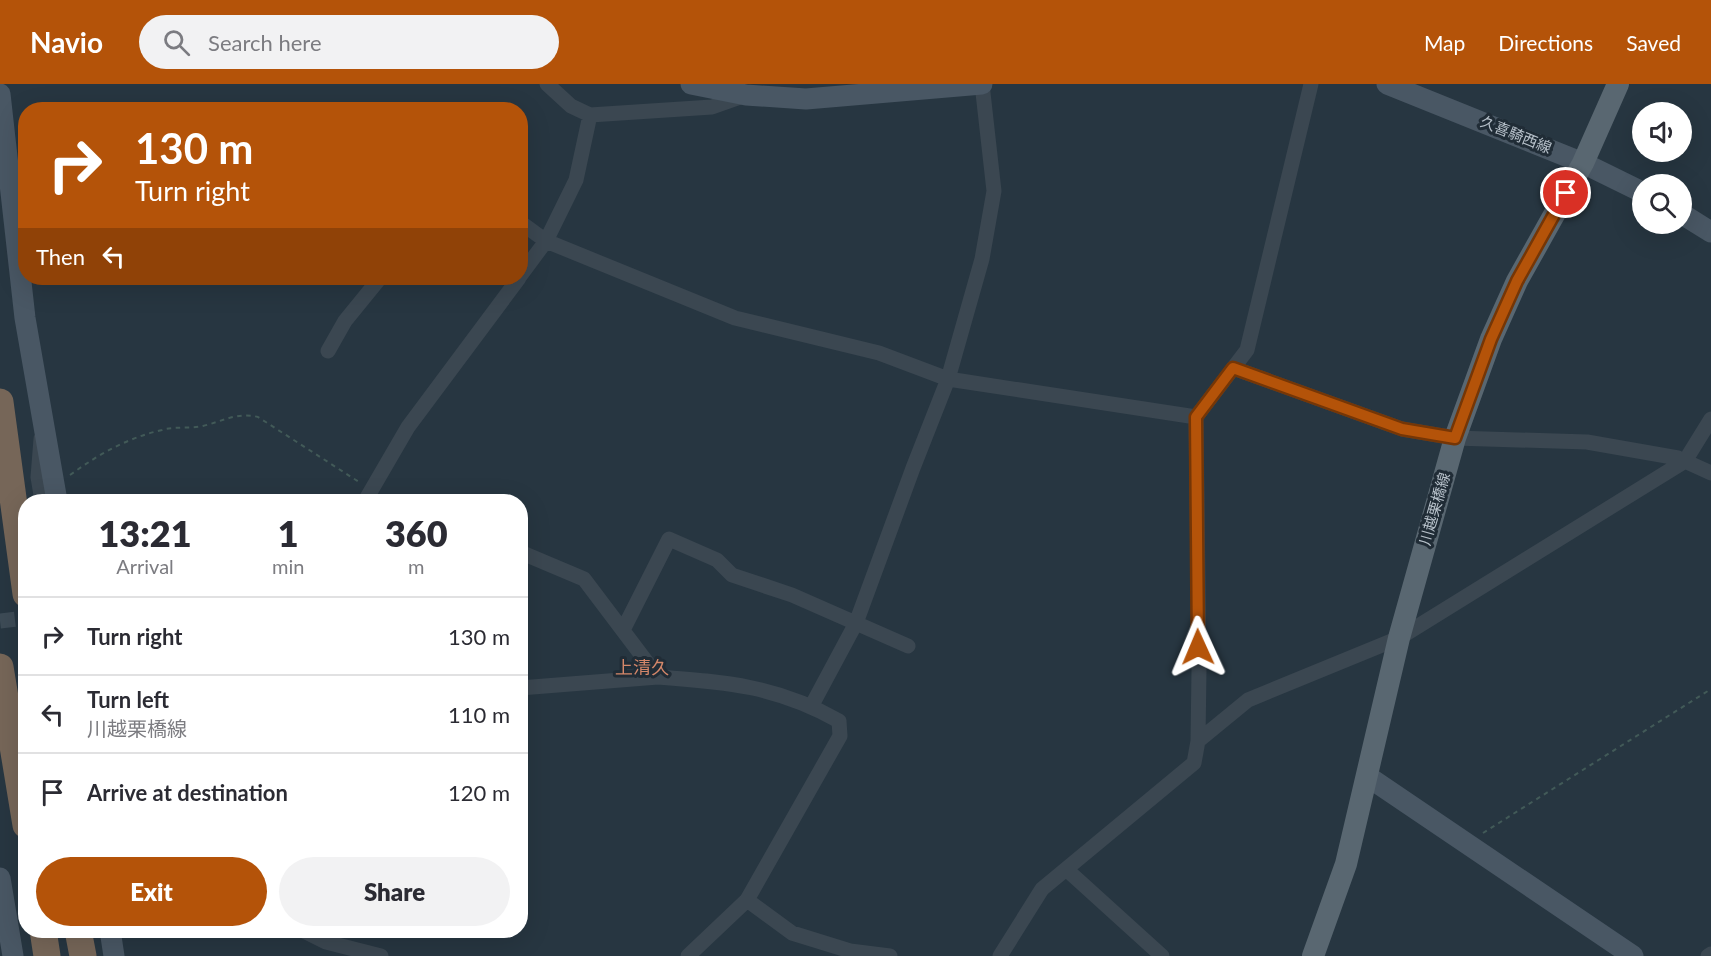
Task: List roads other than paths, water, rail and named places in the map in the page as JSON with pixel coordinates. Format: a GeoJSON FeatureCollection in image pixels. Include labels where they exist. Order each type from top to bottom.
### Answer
{"type":"FeatureCollection","features":[{"type":"Feature","properties":{"kind":"highway"},"geometry":{"type":"LineString","coordinates":[[0,402],[18,535]]}},
{"type":"Feature","properties":{"kind":"highway"},"geometry":{"type":"LineString","coordinates":[[0,667],[18,776]]}},
{"type":"Feature","properties":{"kind":"highway"},"geometry":{"type":"LineString","coordinates":[[44,938],[47,956]]}},
{"type":"Feature","properties":{"kind":"highway"},"geometry":{"type":"LineString","coordinates":[[80,938],[83,956]]}},
{"type":"Feature","properties":{"kind":"main road","name":"川越栗橋線"},"geometry":{"type":"LineString","coordinates":[[1313,956],[1346,864],[1399,638],[1455,438],[1491,339],[1517,281],[1583,163],[1617,84]]}},
{"type":"Feature","properties":{"kind":"street"},"geometry":{"type":"LineString","coordinates":[[547,84],[571,106],[590,115],[712,107],[746,95]]}},
{"type":"Feature","properties":{"kind":"street"},"geometry":{"type":"LineString","coordinates":[[691,84],[746,95],[807,99],[982,84],[994,191],[982,259],[948,379],[856,622],[812,705]]}},
{"type":"Feature","properties":{"kind":"street"},"geometry":{"type":"LineString","coordinates":[[1000,956],[1042,889],[1194,763],[1198,741],[1196,417],[1247,350],[1311,84]]}},
{"type":"Feature","properties":{"kind":"street","name":"久喜騎西線"},"geometry":{"type":"LineString","coordinates":[[1387,84],[1583,163],[1632,187]]}},
{"type":"Feature","properties":{"kind":"street"},"geometry":{"type":"LineString","coordinates":[[0,94],[18,262]]}},
{"type":"Feature","properties":{"kind":"street"},"geometry":{"type":"LineString","coordinates":[[528,266],[546,241],[576,180],[590,115]]}},
{"type":"Feature","properties":{"kind":"street"},"geometry":{"type":"LineString","coordinates":[[1692,220],[1711,231]]}},
{"type":"Feature","properties":{"kind":"street"},"geometry":{"type":"LineString","coordinates":[[528,228],[546,241],[735,318],[879,353],[948,379],[1196,417]]}},
{"type":"Feature","properties":{"kind":"street"},"geometry":{"type":"LineString","coordinates":[[20,285],[24,318],[56,492]]}},
{"type":"Feature","properties":{"kind":"street"},"geometry":{"type":"LineString","coordinates":[[328,351],[345,321],[374,285]]}},
{"type":"Feature","properties":{"kind":"street"},"geometry":{"type":"LineString","coordinates":[[369,494],[408,427],[514,285]]}},
{"type":"Feature","properties":{"kind":"street"},"geometry":{"type":"LineString","coordinates":[[1233,368],[1402,429],[1455,438],[1587,442],[1685,461],[1711,473]]}},
{"type":"Feature","properties":{"kind":"street"},"geometry":{"type":"LineString","coordinates":[[1198,741],[1248,700],[1399,638],[1685,461],[1711,419]]}},
{"type":"Feature","properties":{"kind":"street"},"geometry":{"type":"LineString","coordinates":[[41,494],[38,477],[43,427]]}},
{"type":"Feature","properties":{"kind":"street"},"geometry":{"type":"LineString","coordinates":[[623,630],[669,539],[717,560],[732,575],[792,595],[908,646]]}},
{"type":"Feature","properties":{"kind":"street"},"geometry":{"type":"LineString","coordinates":[[528,555],[584,579],[658,677]]}},
{"type":"Feature","properties":{"kind":"street"},"geometry":{"type":"LineString","coordinates":[[528,687],[658,677],[726,682],[776,693],[812,705],[839,721],[840,736],[747,900],[688,956]]}},
{"type":"Feature","properties":{"kind":"street"},"geometry":{"type":"LineString","coordinates":[[1367,776],[1633,956]]}},
{"type":"Feature","properties":{"kind":"street"},"geometry":{"type":"LineString","coordinates":[[1066,869],[1162,956]]}},
{"type":"Feature","properties":{"kind":"street"},"geometry":{"type":"LineString","coordinates":[[0,878],[13,956]]}},
{"type":"Feature","properties":{"kind":"street"},"geometry":{"type":"LineString","coordinates":[[747,900],[792,933],[850,951],[890,956]]}},
{"type":"Feature","properties":{"kind":"street"},"geometry":{"type":"LineString","coordinates":[[111,938],[114,956]]}},
{"type":"Feature","properties":{"kind":"street"},"geometry":{"type":"LineString","coordinates":[[318,938],[381,956]]}},
{"type":"Feature","properties":{"kind":"tunnel"},"geometry":{"type":"LineString","coordinates":[[0,621],[18,619]]}},
{"type":"Feature","properties":{"kind":"district","name":"上清久"},"geometry":{"type":"Point","coordinates":[642,668]}}]}
